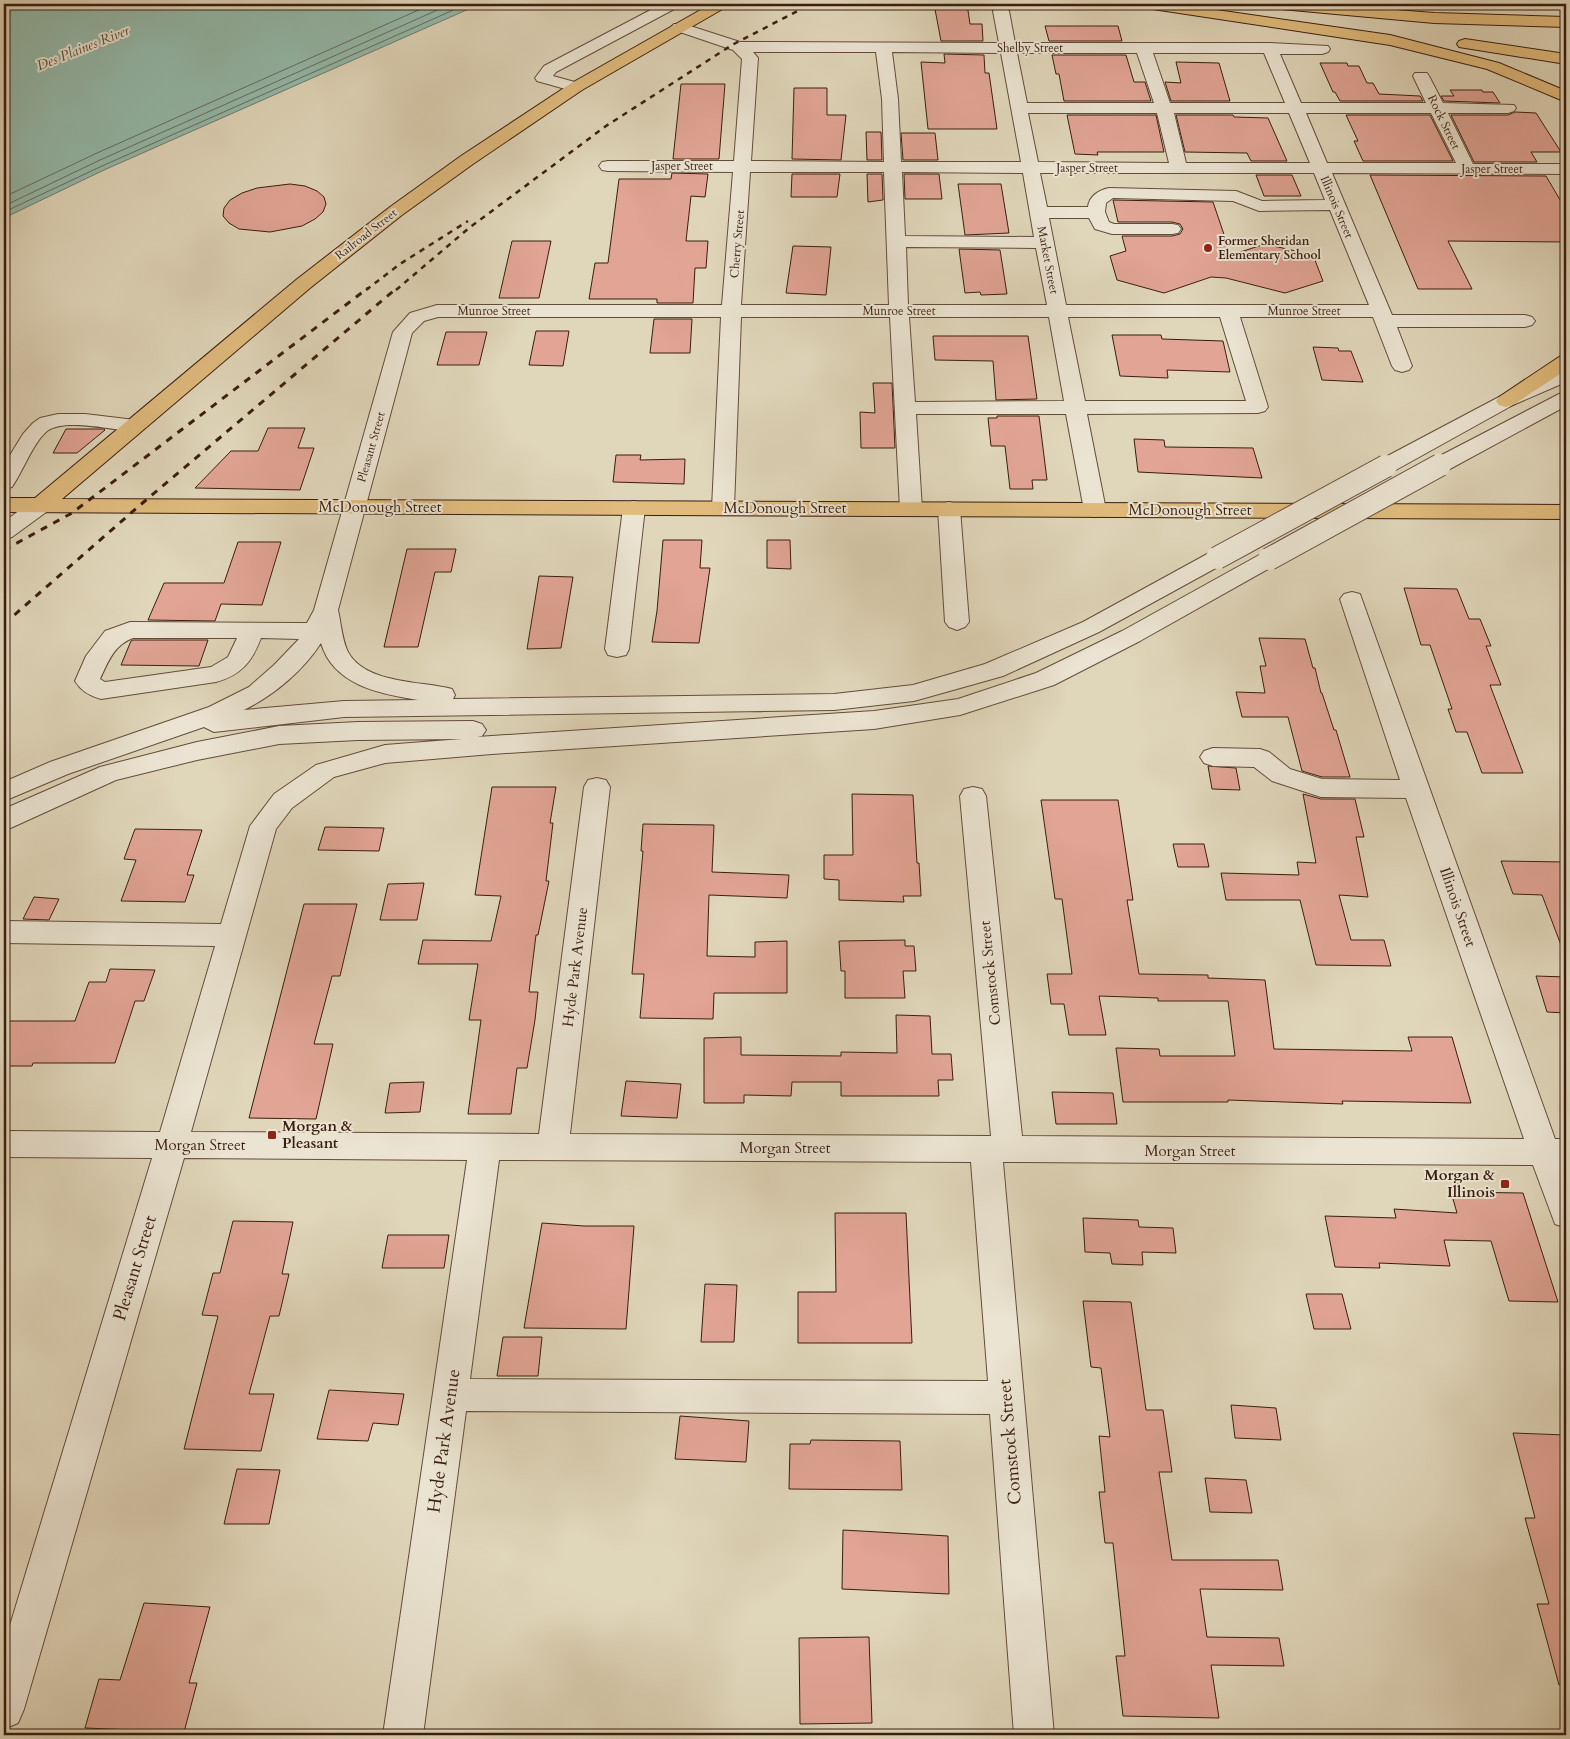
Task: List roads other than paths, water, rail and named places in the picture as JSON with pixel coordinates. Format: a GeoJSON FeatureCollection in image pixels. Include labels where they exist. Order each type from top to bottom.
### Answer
{"type":"FeatureCollection","features":[{"type":"Feature","properties":{"kind":"main road","name":"Railroad Street"},"geometry":{"type":"LineString","coordinates":[[41,505],[303,284],[396,211],[466,160],[576,87],[721,4]]}},
{"type":"Feature","properties":{"kind":"main road"},"geometry":{"type":"LineString","coordinates":[[1146,4],[1390,40],[1492,66],[1566,97]]}},
{"type":"Feature","properties":{"kind":"main road"},"geometry":{"type":"LineString","coordinates":[[1269,4],[1434,18],[1566,22]]}},
{"type":"Feature","properties":{"kind":"main road"},"geometry":{"type":"LineString","coordinates":[[1344,33],[1439,40],[1566,59]]}},
{"type":"Feature","properties":{"kind":"main road"},"geometry":{"type":"LineString","coordinates":[[1506,401],[1566,361]]}},
{"type":"Feature","properties":{"kind":"main road","name":"McDonough Street"},"geometry":{"type":"LineString","coordinates":[[4,505],[1566,512]]}},
{"type":"Feature","properties":{"kind":"street"},"geometry":{"type":"LineString","coordinates":[[576,87],[543,78],[550,68],[673,4]]}},
{"type":"Feature","properties":{"kind":"street","name":"Market Street"},"geometry":{"type":"LineString","coordinates":[[1001,11],[1095,510]]}},
{"type":"Feature","properties":{"kind":"street"},"geometry":{"type":"LineString","coordinates":[[679,27],[739,46]]}},
{"type":"Feature","properties":{"kind":"street","name":"Shelby Street"},"geometry":{"type":"LineString","coordinates":[[739,46],[1322,49]]}},
{"type":"Feature","properties":{"kind":"street","name":"Cherry Street"},"geometry":{"type":"LineString","coordinates":[[723,508],[731,312],[750,58],[739,46]]}},
{"type":"Feature","properties":{"kind":"street"},"geometry":{"type":"LineString","coordinates":[[883,47],[890,99],[899,311],[911,509]]}},
{"type":"Feature","properties":{"kind":"street"},"geometry":{"type":"LineString","coordinates":[[1143,48],[1164,108],[1179,168]]}},
{"type":"Feature","properties":{"kind":"street","name":"Illinois Street"},"geometry":{"type":"LineString","coordinates":[[1270,48],[1383,316],[1402,366]]}},
{"type":"Feature","properties":{"kind":"street","name":"Rock Street"},"geometry":{"type":"LineString","coordinates":[[1421,76],[1467,168]]}},
{"type":"Feature","properties":{"kind":"street"},"geometry":{"type":"LineString","coordinates":[[1019,108],[1508,108]]}},
{"type":"Feature","properties":{"kind":"street","name":"Jasper Street"},"geometry":{"type":"LineString","coordinates":[[608,166],[1566,169]]}},
{"type":"Feature","properties":{"kind":"street"},"geometry":{"type":"LineString","coordinates":[[1172,229],[1112,229],[1101,225],[1096,212],[1097,201],[1109,193],[1236,196],[1259,206],[1336,205]]}},
{"type":"Feature","properties":{"kind":"street"},"geometry":{"type":"LineString","coordinates":[[1039,213],[1096,212]]}},
{"type":"Feature","properties":{"kind":"street"},"geometry":{"type":"LineString","coordinates":[[896,241],[1045,243]]}},
{"type":"Feature","properties":{"kind":"street"},"geometry":{"type":"LineString","coordinates":[[905,408],[1258,407],[1228,310]]}},
{"type":"Feature","properties":{"kind":"street","name":"Munroe Street"},"geometry":{"type":"LineString","coordinates":[[417,317],[437,311],[1228,310],[1525,322]]}},
{"type":"Feature","properties":{"kind":"street","name":"Pleasant Street"},"geometry":{"type":"LineString","coordinates":[[320,621],[403,332],[417,317]]}},
{"type":"Feature","properties":{"kind":"street"},"geometry":{"type":"LineString","coordinates":[[173,730],[256,717],[344,710],[834,702],[914,692],[994,670],[1091,627],[1506,401],[1566,376]]}},
{"type":"Feature","properties":{"kind":"street"},"geometry":{"type":"LineString","coordinates":[[4,821],[17,813],[109,773],[198,751],[278,735],[358,731],[776,727],[874,720],[960,707],[1045,679],[1131,636],[1440,465],[1566,398]]}},
{"type":"Feature","properties":{"kind":"street"},"geometry":{"type":"LineString","coordinates":[[4,482],[39,428],[49,421],[58,420],[135,426]]}},
{"type":"Feature","properties":{"kind":"street"},"geometry":{"type":"LineString","coordinates":[[4,532],[41,505]]}},
{"type":"Feature","properties":{"kind":"street"},"geometry":{"type":"LineString","coordinates":[[618,649],[634,508]]}},
{"type":"Feature","properties":{"kind":"street"},"geometry":{"type":"LineString","coordinates":[[949,509],[957,622]]}},
{"type":"Feature","properties":{"kind":"street","name":"Illinois Street"},"geometry":{"type":"LineString","coordinates":[[1352,599],[1416,789],[1555,1152],[1566,1214]]}},
{"type":"Feature","properties":{"kind":"street"},"geometry":{"type":"LineString","coordinates":[[320,621],[336,652],[350,671],[387,686],[455,697],[629,706]]}},
{"type":"Feature","properties":{"kind":"street"},"geometry":{"type":"LineString","coordinates":[[252,631],[241,659],[231,669],[216,674],[101,691],[87,681],[98,656],[114,636],[130,630],[252,631],[320,621]]}},
{"type":"Feature","properties":{"kind":"street"},"geometry":{"type":"LineString","coordinates":[[4,792],[58,768],[218,713],[258,693],[283,671],[309,643],[320,621]]}},
{"type":"Feature","properties":{"kind":"street","name":"Pleasant Street"},"geometry":{"type":"LineString","coordinates":[[7,1688],[172,1145],[263,826],[283,801],[325,771],[386,754],[492,745],[776,727]]}},
{"type":"Feature","properties":{"kind":"street"},"geometry":{"type":"LineString","coordinates":[[1213,757],[1260,758],[1281,775],[1321,788],[1416,789]]}},
{"type":"Feature","properties":{"kind":"street","name":"Hyde Park Avenue"},"geometry":{"type":"LineString","coordinates":[[552,1147],[597,786]]}},
{"type":"Feature","properties":{"kind":"street","name":"Comstock Street"},"geometry":{"type":"LineString","coordinates":[[972,796],[997,1150],[1007,1398],[1034,1735]]}},
{"type":"Feature","properties":{"kind":"street"},"geometry":{"type":"LineString","coordinates":[[4,932],[232,935]]}},
{"type":"Feature","properties":{"kind":"street","name":"Morgan Street"},"geometry":{"type":"LineString","coordinates":[[4,1144],[1555,1152]]}},
{"type":"Feature","properties":{"kind":"street","name":"Hyde Park Avenue"},"geometry":{"type":"LineString","coordinates":[[403,1735],[485,1146]]}},
{"type":"Feature","properties":{"kind":"street"},"geometry":{"type":"LineString","coordinates":[[450,1395],[1007,1398]]}},
{"type":"Feature","properties":{"kind":"water","name":"Des Plaines River"},"geometry":{"type":"Polygon","coordinates":[[[4,4],[480,4],[104,170],[4,218],[4,4]]]}},
{"type":"Feature","properties":{"kind":"railway"},"geometry":{"type":"LineString","coordinates":[[396,290],[469,228],[606,126],[732,45],[811,4]]}},
{"type":"Feature","properties":{"kind":"railway"},"geometry":{"type":"LineString","coordinates":[[366,290],[400,264],[468,221]]}},
{"type":"Feature","properties":{"kind":"railway"},"geometry":{"type":"LineString","coordinates":[[4,550],[72,513],[368,288]]}},
{"type":"Feature","properties":{"kind":"railway"},"geometry":{"type":"LineString","coordinates":[[4,624],[139,506],[397,288]]}},
{"type":"Feature","properties":{"kind":"place","name":"Former Sheridan Elementary School"},"geometry":{"type":"Point","coordinates":[1208,248]}},
{"type":"Feature","properties":{"kind":"place","name":"Morgan & Pleasant"},"geometry":{"type":"Point","coordinates":[272,1135]}},
{"type":"Feature","properties":{"kind":"place","name":"Morgan & Illinois"},"geometry":{"type":"Point","coordinates":[1505,1184]}}]}
